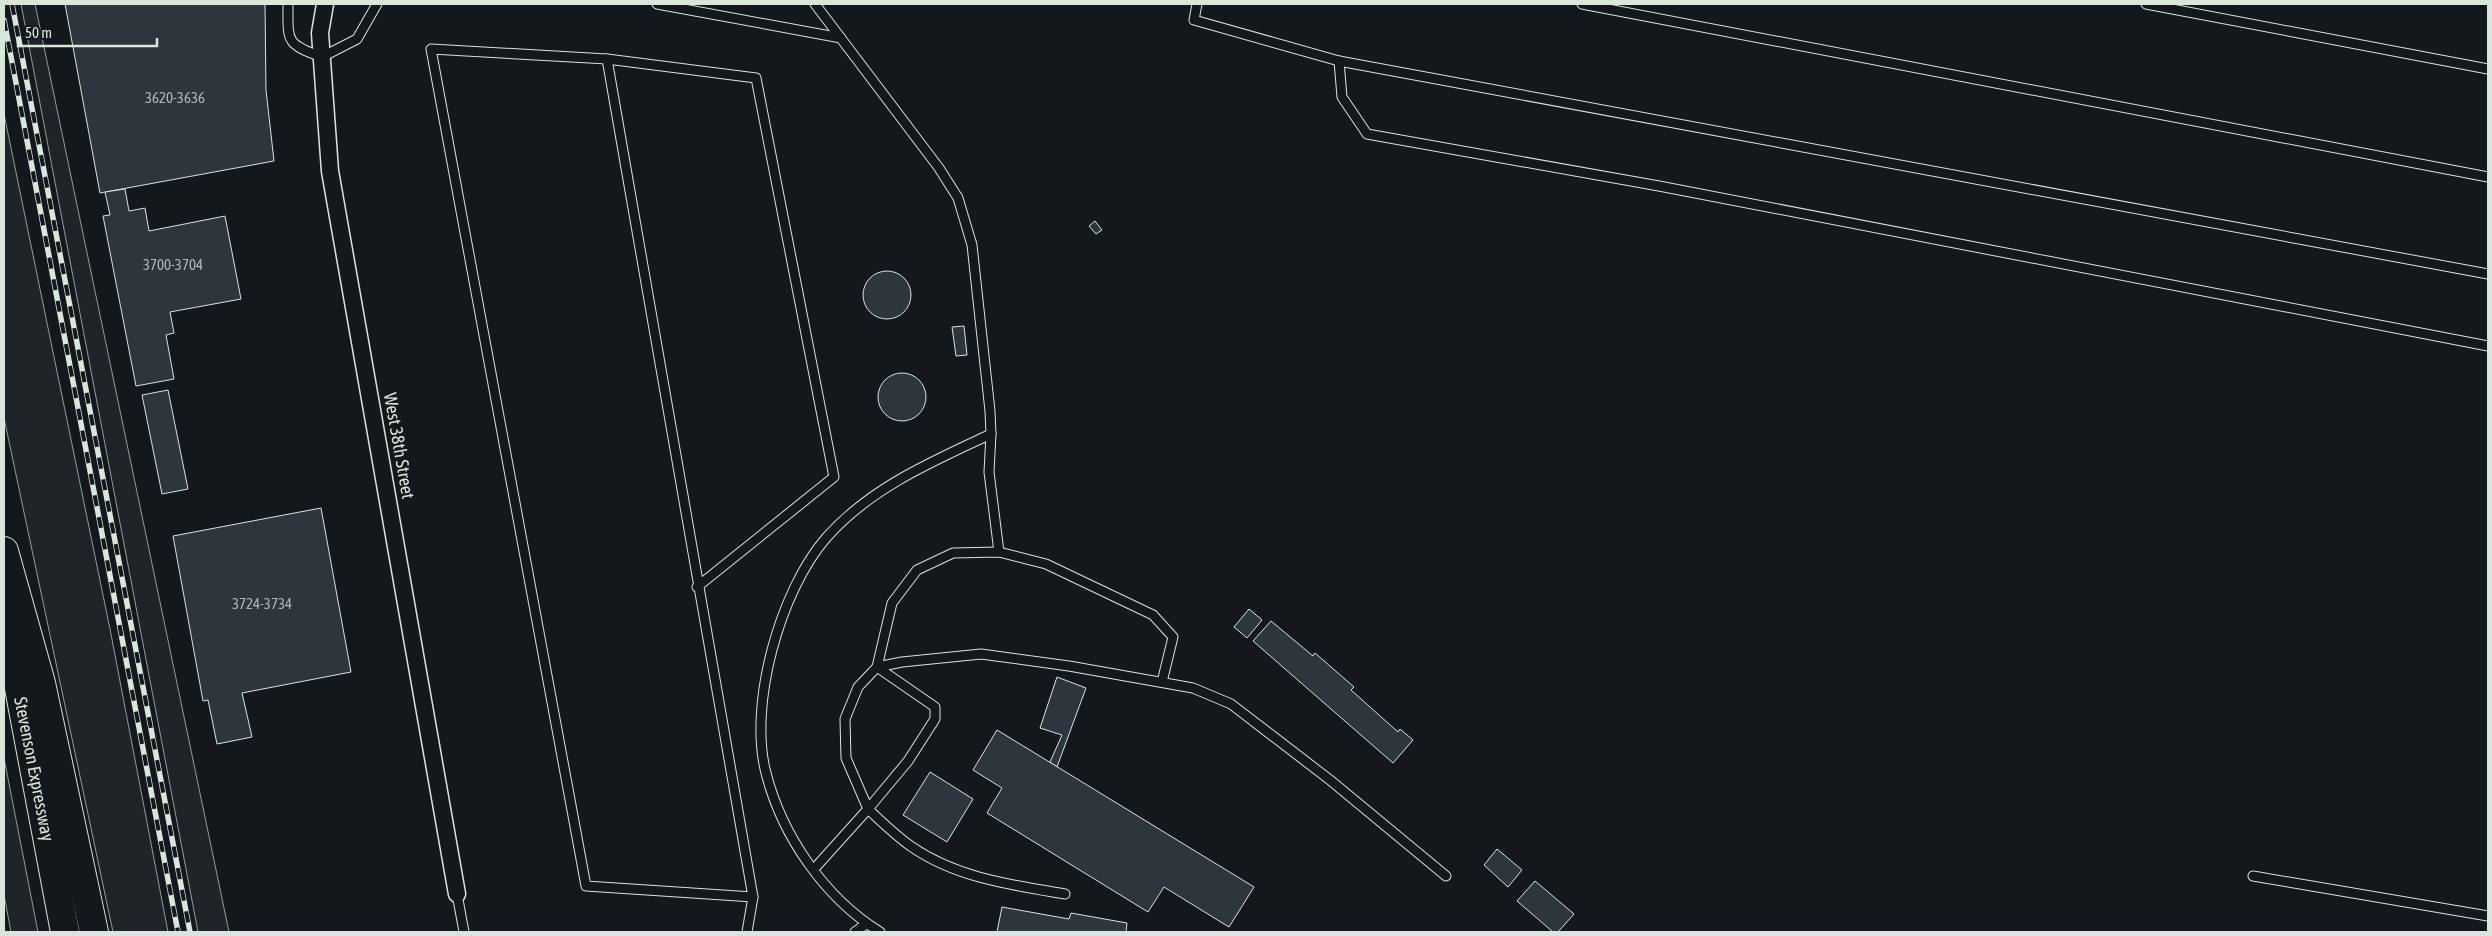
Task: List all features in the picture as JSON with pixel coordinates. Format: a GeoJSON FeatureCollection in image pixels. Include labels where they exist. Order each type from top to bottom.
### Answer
{"type":"FeatureCollection","features":[{"type":"Feature","properties":{"kind":"highway"},"geometry":{"type":"LineString","coordinates":[[4,551],[41,683],[94,932]]}},
{"type":"Feature","properties":{"kind":"highway","name":"Stevenson Expressway"},"geometry":{"type":"LineString","coordinates":[[4,605],[65,932]]}},
{"type":"Feature","properties":{"kind":"street","name":"West 38th Street"},"geometry":{"type":"LineString","coordinates":[[325,4],[320,33],[330,170],[457,894]]}},
{"type":"Feature","properties":{"kind":"lane"},"geometry":{"type":"LineString","coordinates":[[288,4],[288,36],[298,48],[322,57],[357,39],[377,4]]}},
{"type":"Feature","properties":{"kind":"lane"},"geometry":{"type":"LineString","coordinates":[[657,4],[841,38]]}},
{"type":"Feature","properties":{"kind":"lane"},"geometry":{"type":"LineString","coordinates":[[816,4],[939,168],[958,198],[972,245],[983,331],[990,434],[990,472],[999,552]]}},
{"type":"Feature","properties":{"kind":"lane"},"geometry":{"type":"LineString","coordinates":[[1197,4],[1194,20],[1339,61],[2488,274]]}},
{"type":"Feature","properties":{"kind":"lane"},"geometry":{"type":"LineString","coordinates":[[1582,4],[2488,177]]}},
{"type":"Feature","properties":{"kind":"lane"},"geometry":{"type":"LineString","coordinates":[[2146,4],[2488,69]]}},
{"type":"Feature","properties":{"kind":"lane"},"geometry":{"type":"LineString","coordinates":[[697,587],[834,477],[756,78],[607,59],[431,49],[586,886],[753,897]]}},
{"type":"Feature","properties":{"kind":"lane"},"geometry":{"type":"LineString","coordinates":[[607,59],[697,587],[753,897],[747,932]]}},
{"type":"Feature","properties":{"kind":"lane"},"geometry":{"type":"LineString","coordinates":[[1339,61],[1342,97],[1367,134],[1659,186],[2488,346]]}},
{"type":"Feature","properties":{"kind":"lane"},"geometry":{"type":"LineString","coordinates":[[880,932],[866,924],[836,898],[792,837],[775,801],[765,772],[762,740],[763,701],[768,669],[776,633],[788,599],[803,570],[825,540],[850,513],[881,490],[912,472],[990,434]]}},
{"type":"Feature","properties":{"kind":"lane"},"geometry":{"type":"LineString","coordinates":[[877,668],[892,603],[918,570],[953,553],[999,552],[1046,564],[1153,615],[1173,637],[1162,682]]}},
{"type":"Feature","properties":{"kind":"lane"},"geometry":{"type":"LineString","coordinates":[[1065,894],[993,882],[942,864],[911,847],[868,809],[846,758],[845,719],[858,687],[877,668],[902,662],[981,654],[1193,688],[1231,704],[1330,780],[1446,876]]}},
{"type":"Feature","properties":{"kind":"lane"},"geometry":{"type":"LineString","coordinates":[[814,870],[908,761],[935,719],[935,708],[877,668]]}},
{"type":"Feature","properties":{"kind":"lane"},"geometry":{"type":"LineString","coordinates":[[2253,876],[2488,916]]}},
{"type":"Feature","properties":{"kind":"lane"},"geometry":{"type":"LineString","coordinates":[[457,894],[464,932]]}},
{"type":"Feature","properties":{"kind":"lane"},"geometry":{"type":"LineString","coordinates":[[855,932],[866,924]]}},
{"type":"Feature","properties":{"kind":"shaded area"},"geometry":{"type":"Polygon","coordinates":[[[21,4],[35,4],[229,932],[198,932],[21,4]]]}},
{"type":"Feature","properties":{"kind":"shaded area"},"geometry":{"type":"Polygon","coordinates":[[[4,114],[110,629],[168,932],[113,932],[4,418],[4,114]]]}},
{"type":"Feature","properties":{"kind":"shaded area"},"geometry":{"type":"Polygon","coordinates":[[[4,758],[38,932],[11,932],[4,895],[4,758]]]}},
{"type":"Feature","properties":{"kind":"building"},"geometry":{"type":"Polygon","coordinates":[[[65,4],[265,4],[266,90],[274,161],[100,193],[65,4]]]}},
{"type":"Feature","properties":{"kind":"building"},"geometry":{"type":"Polygon","coordinates":[[[125,189],[129,211],[145,208],[149,231],[225,216],[241,299],[170,312],[174,333],[166,335],[174,379],[136,386],[103,216],[110,215],[105,192],[125,189]]]}},
{"type":"Feature","properties":{"kind":"building"},"geometry":{"type":"Polygon","coordinates":[[[1095,221],[1102,230],[1096,234],[1089,226],[1095,221]]]}},
{"type":"Feature","properties":{"kind":"building"},"geometry":{"type":"Polygon","coordinates":[[[882,271],[892,271],[904,278],[911,290],[911,300],[904,312],[892,319],[882,319],[874,315],[867,308],[863,300],[863,290],[867,282],[874,275],[882,271]]]}},
{"type":"Feature","properties":{"kind":"building"},"geometry":{"type":"Polygon","coordinates":[[[964,326],[967,355],[956,356],[952,327],[964,326]]]}},
{"type":"Feature","properties":{"kind":"building"},"geometry":{"type":"Polygon","coordinates":[[[897,373],[907,373],[919,380],[926,392],[926,402],[919,414],[907,421],[897,421],[889,417],[882,410],[878,402],[878,392],[882,384],[889,377],[897,373]]]}},
{"type":"Feature","properties":{"kind":"building"},"geometry":{"type":"Polygon","coordinates":[[[168,390],[188,489],[162,494],[142,395],[168,390]]]}},
{"type":"Feature","properties":{"kind":"building"},"geometry":{"type":"Polygon","coordinates":[[[321,508],[351,672],[242,693],[252,737],[217,744],[208,700],[203,701],[173,536],[321,508]]]}},
{"type":"Feature","properties":{"kind":"building"},"geometry":{"type":"Polygon","coordinates":[[[1249,609],[1262,620],[1247,638],[1234,627],[1249,609]]]}},
{"type":"Feature","properties":{"kind":"building"},"geometry":{"type":"Polygon","coordinates":[[[1271,621],[1313,656],[1315,653],[1354,687],[1351,690],[1398,732],[1400,729],[1413,740],[1393,763],[1253,641],[1271,621]]]}},
{"type":"Feature","properties":{"kind":"building"},"geometry":{"type":"Polygon","coordinates":[[[1057,677],[1086,688],[1057,767],[1050,762],[1062,735],[1040,728],[1057,677]]]}},
{"type":"Feature","properties":{"kind":"building"},"geometry":{"type":"Polygon","coordinates":[[[997,730],[1254,887],[1229,927],[1164,887],[1148,912],[987,813],[1002,788],[973,770],[997,730]]]}},
{"type":"Feature","properties":{"kind":"building"},"geometry":{"type":"Polygon","coordinates":[[[930,772],[973,799],[947,842],[903,815],[930,772]]]}},
{"type":"Feature","properties":{"kind":"building"},"geometry":{"type":"Polygon","coordinates":[[[1497,849],[1522,870],[1508,887],[1484,865],[1497,849]]]}},
{"type":"Feature","properties":{"kind":"building"},"geometry":{"type":"Polygon","coordinates":[[[1535,881],[1574,914],[1558,932],[1553,932],[1517,901],[1535,881]]]}},
{"type":"Feature","properties":{"kind":"building"},"geometry":{"type":"Polygon","coordinates":[[[1002,907],[1069,919],[1071,913],[1127,923],[1126,932],[997,932],[1002,907]]]}},
{"type":"Feature","properties":{"kind":"railway"},"geometry":{"type":"LineString","coordinates":[[12,4],[190,932]]}},
{"type":"Feature","properties":{"kind":"railway"},"geometry":{"type":"LineString","coordinates":[[4,20],[178,932]]}}]}
